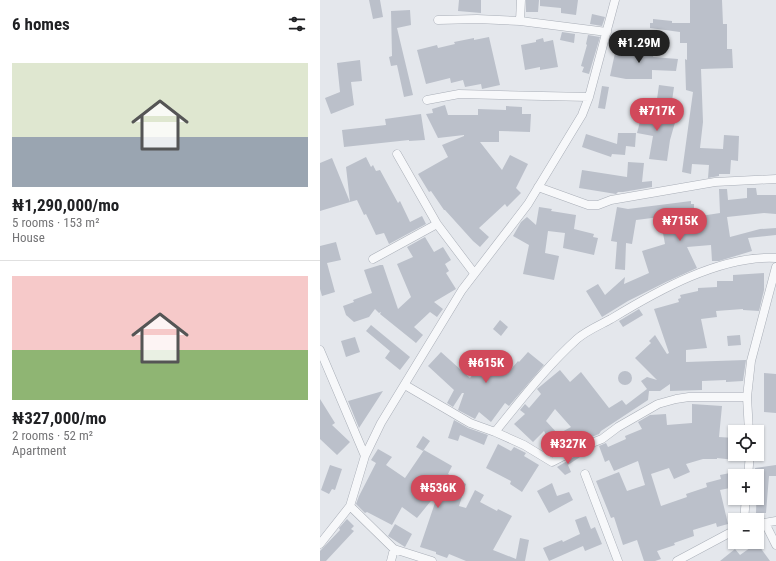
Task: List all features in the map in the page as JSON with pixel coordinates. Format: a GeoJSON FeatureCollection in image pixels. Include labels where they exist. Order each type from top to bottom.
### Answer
{"type":"FeatureCollection","features":[{"type":"Feature","properties":{"kind":"street"},"geometry":{"type":"LineString","coordinates":[[520,21],[521,0]]}},
{"type":"Feature","properties":{"kind":"street"},"geometry":{"type":"LineString","coordinates":[[320,544],[350,506],[365,456],[381,423],[462,290],[528,204],[582,115],[589,97],[615,0]]}},
{"type":"Feature","properties":{"kind":"street"},"geometry":{"type":"LineString","coordinates":[[438,20],[477,19],[520,21],[607,32]]}},
{"type":"Feature","properties":{"kind":"street"},"geometry":{"type":"LineString","coordinates":[[427,100],[458,94],[589,97]]}},
{"type":"Feature","properties":{"kind":"street"},"geometry":{"type":"LineString","coordinates":[[397,154],[437,224],[474,273]]}},
{"type":"Feature","properties":{"kind":"street"},"geometry":{"type":"LineString","coordinates":[[538,187],[588,205],[598,205],[611,200],[715,182],[776,179]]}},
{"type":"Feature","properties":{"kind":"street"},"geometry":{"type":"LineString","coordinates":[[373,259],[437,224]]}},
{"type":"Feature","properties":{"kind":"street"},"geometry":{"type":"LineString","coordinates":[[495,432],[535,381],[578,338],[647,297],[696,274],[734,262],[762,258],[776,258]]}},
{"type":"Feature","properties":{"kind":"street"},"geometry":{"type":"LineString","coordinates":[[749,425],[747,397],[751,361],[776,267]]}},
{"type":"Feature","properties":{"kind":"street"},"geometry":{"type":"LineString","coordinates":[[320,350],[365,456]]}},
{"type":"Feature","properties":{"kind":"street"},"geometry":{"type":"LineString","coordinates":[[405,385],[470,423],[524,445],[552,462],[579,448],[602,439],[618,426],[658,404],[676,399],[693,397],[747,397]]}},
{"type":"Feature","properties":{"kind":"street"},"geometry":{"type":"LineString","coordinates":[[585,474],[618,561]]}},
{"type":"Feature","properties":{"kind":"street"},"geometry":{"type":"LineString","coordinates":[[350,506],[394,549],[432,561]]}},
{"type":"Feature","properties":{"kind":"street"},"geometry":{"type":"LineString","coordinates":[[764,523],[776,521]]}},
{"type":"Feature","properties":{"kind":"street"},"geometry":{"type":"LineString","coordinates":[[764,527],[776,545]]}},
{"type":"Feature","properties":{"kind":"street"},"geometry":{"type":"LineString","coordinates":[[677,561],[728,534]]}},
{"type":"Feature","properties":{"kind":"street"},"geometry":{"type":"LineString","coordinates":[[391,561],[394,549]]}},
{"type":"Feature","properties":{"kind":"building"},"geometry":{"type":"Polygon","coordinates":[[[369,0],[380,0],[383,17],[373,19],[369,0]]]}},
{"type":"Feature","properties":{"kind":"building"},"geometry":{"type":"Polygon","coordinates":[[[459,0],[481,0],[481,13],[458,11],[459,0]]]}},
{"type":"Feature","properties":{"kind":"building"},"geometry":{"type":"Polygon","coordinates":[[[526,0],[539,0],[538,12],[526,12],[526,0]]]}},
{"type":"Feature","properties":{"kind":"building"},"geometry":{"type":"Polygon","coordinates":[[[540,0],[578,0],[576,15],[561,13],[561,8],[540,6],[540,0]]]}},
{"type":"Feature","properties":{"kind":"building"},"geometry":{"type":"Polygon","coordinates":[[[690,0],[722,0],[723,24],[727,24],[727,49],[732,49],[733,68],[701,69],[703,122],[700,148],[723,149],[724,135],[739,136],[738,161],[731,160],[730,174],[719,174],[719,176],[708,178],[709,165],[692,164],[691,174],[682,172],[693,92],[686,90],[685,59],[687,60],[687,43],[680,43],[680,32],[650,28],[650,23],[653,23],[653,19],[672,21],[672,23],[690,23],[690,0]]]}},
{"type":"Feature","properties":{"kind":"building"},"geometry":{"type":"Polygon","coordinates":[[[410,10],[411,25],[397,28],[413,95],[404,97],[397,65],[391,66],[389,57],[392,56],[391,11],[410,10]]]}},
{"type":"Feature","properties":{"kind":"building"},"geometry":{"type":"Polygon","coordinates":[[[592,14],[605,17],[602,26],[590,24],[592,14]]]}},
{"type":"Feature","properties":{"kind":"building"},"geometry":{"type":"Polygon","coordinates":[[[562,32],[575,34],[574,43],[560,40],[562,32]]]}},
{"type":"Feature","properties":{"kind":"building"},"geometry":{"type":"Polygon","coordinates":[[[588,35],[600,37],[589,74],[582,72],[584,67],[581,66],[587,45],[588,35]]]}},
{"type":"Feature","properties":{"kind":"building"},"geometry":{"type":"Polygon","coordinates":[[[489,37],[500,85],[482,89],[481,84],[465,87],[463,80],[451,83],[450,78],[426,84],[417,50],[437,45],[438,48],[455,44],[454,42],[489,37]]]}},
{"type":"Feature","properties":{"kind":"building"},"geometry":{"type":"Polygon","coordinates":[[[543,38],[544,42],[553,40],[558,67],[540,70],[540,67],[525,70],[521,45],[536,42],[536,40],[543,38]]]}},
{"type":"Feature","properties":{"kind":"building"},"geometry":{"type":"Polygon","coordinates":[[[617,44],[627,46],[626,51],[654,53],[653,57],[678,59],[676,71],[652,70],[652,79],[626,79],[610,76],[617,44]]]}},
{"type":"Feature","properties":{"kind":"building"},"geometry":{"type":"Polygon","coordinates":[[[360,60],[362,81],[351,82],[354,105],[331,114],[325,98],[340,92],[337,63],[360,60]]]}},
{"type":"Feature","properties":{"kind":"building"},"geometry":{"type":"Polygon","coordinates":[[[659,85],[674,87],[672,101],[657,99],[659,85]]]}},
{"type":"Feature","properties":{"kind":"building"},"geometry":{"type":"Polygon","coordinates":[[[602,86],[609,87],[605,109],[598,108],[602,86]]]}},
{"type":"Feature","properties":{"kind":"building"},"geometry":{"type":"Polygon","coordinates":[[[645,103],[654,105],[653,113],[676,119],[670,140],[667,161],[649,159],[653,136],[637,133],[645,103]]]}},
{"type":"Feature","properties":{"kind":"building"},"geometry":{"type":"Polygon","coordinates":[[[445,105],[448,115],[478,115],[478,109],[506,110],[506,106],[522,107],[522,114],[531,114],[530,132],[499,131],[499,142],[480,142],[502,170],[510,155],[528,164],[516,188],[521,193],[507,207],[505,204],[479,228],[489,237],[480,247],[444,210],[431,191],[429,192],[418,174],[448,157],[442,145],[464,136],[438,138],[426,114],[433,113],[432,109],[445,105]]]}},
{"type":"Feature","properties":{"kind":"building"},"geometry":{"type":"Polygon","coordinates":[[[421,114],[425,140],[409,140],[344,147],[342,130],[386,125],[385,119],[421,114]]]}},
{"type":"Feature","properties":{"kind":"building"},"geometry":{"type":"Polygon","coordinates":[[[618,133],[636,133],[635,147],[626,146],[625,155],[612,154],[611,157],[582,147],[586,134],[617,144],[618,133]]]}},
{"type":"Feature","properties":{"kind":"building"},"geometry":{"type":"Polygon","coordinates":[[[366,157],[371,167],[373,165],[376,171],[380,170],[398,203],[400,201],[410,222],[422,216],[426,224],[389,244],[384,233],[376,235],[366,214],[364,215],[357,200],[350,202],[346,167],[366,157]]]}},
{"type":"Feature","properties":{"kind":"building"},"geometry":{"type":"Polygon","coordinates":[[[332,158],[350,202],[320,211],[320,163],[332,158]]]}},
{"type":"Feature","properties":{"kind":"building"},"geometry":{"type":"Polygon","coordinates":[[[628,162],[644,163],[642,182],[652,181],[652,187],[618,192],[616,194],[579,188],[582,170],[627,177],[628,162]]]}},
{"type":"Feature","properties":{"kind":"building"},"geometry":{"type":"Polygon","coordinates":[[[747,188],[756,188],[757,195],[776,195],[776,214],[764,213],[727,217],[730,237],[760,229],[776,228],[776,235],[748,238],[752,251],[719,261],[712,261],[711,245],[687,247],[697,268],[628,301],[602,317],[586,291],[598,284],[605,295],[625,277],[624,284],[649,273],[642,251],[665,244],[660,217],[636,220],[632,244],[626,243],[625,270],[615,269],[617,242],[611,241],[617,207],[628,209],[691,201],[691,204],[694,204],[694,217],[720,213],[719,189],[727,189],[728,200],[747,198],[747,188]]]}},
{"type":"Feature","properties":{"kind":"building"},"geometry":{"type":"Polygon","coordinates":[[[539,207],[552,209],[551,211],[576,215],[574,229],[594,234],[593,237],[598,238],[594,255],[563,248],[565,233],[548,231],[545,253],[559,256],[554,280],[523,274],[529,245],[513,236],[521,222],[527,217],[536,225],[539,207]]]}},
{"type":"Feature","properties":{"kind":"building"},"geometry":{"type":"Polygon","coordinates":[[[425,237],[434,252],[443,247],[451,260],[445,264],[449,271],[446,273],[456,289],[434,302],[443,309],[437,317],[430,312],[414,327],[423,335],[416,343],[380,314],[381,312],[379,313],[375,309],[369,317],[354,322],[346,315],[343,306],[354,302],[353,300],[372,293],[364,270],[380,265],[383,265],[398,309],[411,297],[397,264],[413,257],[407,247],[425,237]]]}},
{"type":"Feature","properties":{"kind":"building"},"geometry":{"type":"Polygon","coordinates":[[[336,242],[341,260],[327,263],[335,292],[322,296],[320,289],[320,246],[336,242]]]}},
{"type":"Feature","properties":{"kind":"building"},"geometry":{"type":"Polygon","coordinates":[[[764,273],[764,290],[759,311],[743,309],[716,311],[717,317],[701,319],[707,348],[686,350],[686,362],[746,360],[743,381],[702,381],[702,390],[670,391],[670,384],[660,391],[649,391],[648,400],[601,431],[599,434],[556,454],[544,431],[533,442],[514,424],[525,414],[520,410],[525,404],[529,408],[541,394],[537,389],[560,370],[570,382],[581,372],[609,408],[622,400],[626,405],[647,389],[641,381],[647,377],[657,380],[635,358],[651,343],[649,341],[655,335],[667,354],[669,353],[654,309],[679,302],[678,299],[681,298],[680,295],[698,291],[698,288],[717,287],[717,281],[733,281],[733,275],[764,273]],[[555,409],[546,421],[558,434],[571,427],[555,409]]]}},
{"type":"Feature","properties":{"kind":"building"},"geometry":{"type":"Polygon","coordinates":[[[639,309],[643,315],[623,327],[619,321],[639,309]]]}},
{"type":"Feature","properties":{"kind":"building"},"geometry":{"type":"Polygon","coordinates":[[[500,320],[508,327],[501,336],[493,329],[500,320]]]}},
{"type":"Feature","properties":{"kind":"building"},"geometry":{"type":"Polygon","coordinates":[[[371,325],[410,357],[400,370],[385,358],[390,351],[366,331],[371,325]]]}},
{"type":"Feature","properties":{"kind":"building"},"geometry":{"type":"Polygon","coordinates":[[[740,335],[741,345],[728,346],[727,336],[740,335]]]}},
{"type":"Feature","properties":{"kind":"building"},"geometry":{"type":"Polygon","coordinates":[[[355,337],[360,352],[346,357],[341,341],[355,337]]]}},
{"type":"Feature","properties":{"kind":"building"},"geometry":{"type":"Polygon","coordinates":[[[441,352],[470,378],[487,357],[507,374],[528,352],[544,365],[509,406],[505,403],[491,422],[479,412],[475,419],[458,410],[464,393],[462,393],[453,407],[447,403],[454,390],[428,366],[441,352]]]}},
{"type":"Feature","properties":{"kind":"building"},"geometry":{"type":"Polygon","coordinates":[[[622,371],[628,371],[632,375],[632,381],[628,385],[622,385],[618,381],[618,375],[622,371]]]}},
{"type":"Feature","properties":{"kind":"building"},"geometry":{"type":"Polygon","coordinates":[[[764,373],[776,374],[776,413],[764,412],[764,373]]]}},
{"type":"Feature","properties":{"kind":"building"},"geometry":{"type":"Polygon","coordinates":[[[383,391],[359,428],[348,401],[383,391]]]}},
{"type":"Feature","properties":{"kind":"building"},"geometry":{"type":"Polygon","coordinates":[[[320,399],[335,423],[332,425],[350,442],[337,455],[320,439],[320,399]]]}},
{"type":"Feature","properties":{"kind":"building"},"geometry":{"type":"Polygon","coordinates":[[[692,404],[722,406],[719,437],[728,438],[728,459],[703,459],[686,464],[690,472],[674,479],[669,468],[651,474],[661,506],[687,497],[686,494],[707,487],[706,483],[721,479],[720,475],[728,473],[728,488],[720,490],[728,524],[717,527],[716,523],[693,530],[694,536],[674,543],[675,545],[657,551],[661,559],[655,561],[644,561],[637,540],[623,545],[614,517],[611,518],[596,481],[619,472],[627,491],[645,485],[638,461],[614,471],[609,460],[605,462],[599,446],[606,443],[608,447],[626,439],[625,436],[642,429],[638,422],[650,415],[666,414],[667,425],[692,423],[692,404]]]}},
{"type":"Feature","properties":{"kind":"building"},"geometry":{"type":"Polygon","coordinates":[[[454,420],[468,428],[488,435],[484,445],[460,435],[458,441],[448,438],[454,420]]]}},
{"type":"Feature","properties":{"kind":"building"},"geometry":{"type":"Polygon","coordinates":[[[423,436],[430,441],[423,451],[416,447],[423,436]]]}},
{"type":"Feature","properties":{"kind":"building"},"geometry":{"type":"Polygon","coordinates":[[[498,444],[511,451],[514,447],[526,453],[524,456],[539,465],[522,492],[510,484],[511,481],[486,468],[498,444]]]}},
{"type":"Feature","properties":{"kind":"building"},"geometry":{"type":"Polygon","coordinates":[[[378,449],[392,457],[386,465],[405,478],[424,450],[452,466],[448,474],[466,484],[459,506],[466,508],[475,490],[484,495],[480,502],[497,511],[498,509],[512,516],[493,550],[516,559],[520,538],[529,540],[525,561],[466,561],[449,554],[447,558],[436,554],[436,552],[420,547],[439,491],[417,518],[402,507],[392,525],[367,512],[365,513],[356,504],[376,463],[371,460],[378,449]]]}},
{"type":"Feature","properties":{"kind":"building"},"geometry":{"type":"Polygon","coordinates":[[[579,454],[580,457],[568,465],[571,472],[565,475],[557,467],[579,454]]]}},
{"type":"Feature","properties":{"kind":"building"},"geometry":{"type":"Polygon","coordinates":[[[330,465],[342,469],[335,490],[332,489],[329,494],[321,490],[330,465]]]}},
{"type":"Feature","properties":{"kind":"building"},"geometry":{"type":"Polygon","coordinates":[[[776,465],[776,476],[769,476],[766,513],[756,513],[756,505],[764,505],[764,469],[755,468],[776,465]]]}},
{"type":"Feature","properties":{"kind":"building"},"geometry":{"type":"Polygon","coordinates":[[[552,483],[557,496],[569,492],[573,500],[549,513],[537,491],[552,483]]]}},
{"type":"Feature","properties":{"kind":"building"},"geometry":{"type":"Polygon","coordinates":[[[586,516],[591,529],[595,527],[602,544],[585,551],[583,546],[549,561],[543,548],[562,540],[563,542],[580,534],[575,520],[586,516]]]}},
{"type":"Feature","properties":{"kind":"building"},"geometry":{"type":"Polygon","coordinates":[[[347,519],[354,526],[351,529],[354,531],[326,561],[320,561],[320,551],[340,530],[339,528],[347,519]]]}},
{"type":"Feature","properties":{"kind":"building"},"geometry":{"type":"Polygon","coordinates":[[[395,524],[412,534],[405,547],[388,536],[395,524]]]}},
{"type":"Feature","properties":{"kind":"building"},"geometry":{"type":"Polygon","coordinates":[[[735,549],[740,555],[748,549],[761,549],[770,561],[720,561],[735,549]]]}}]}
